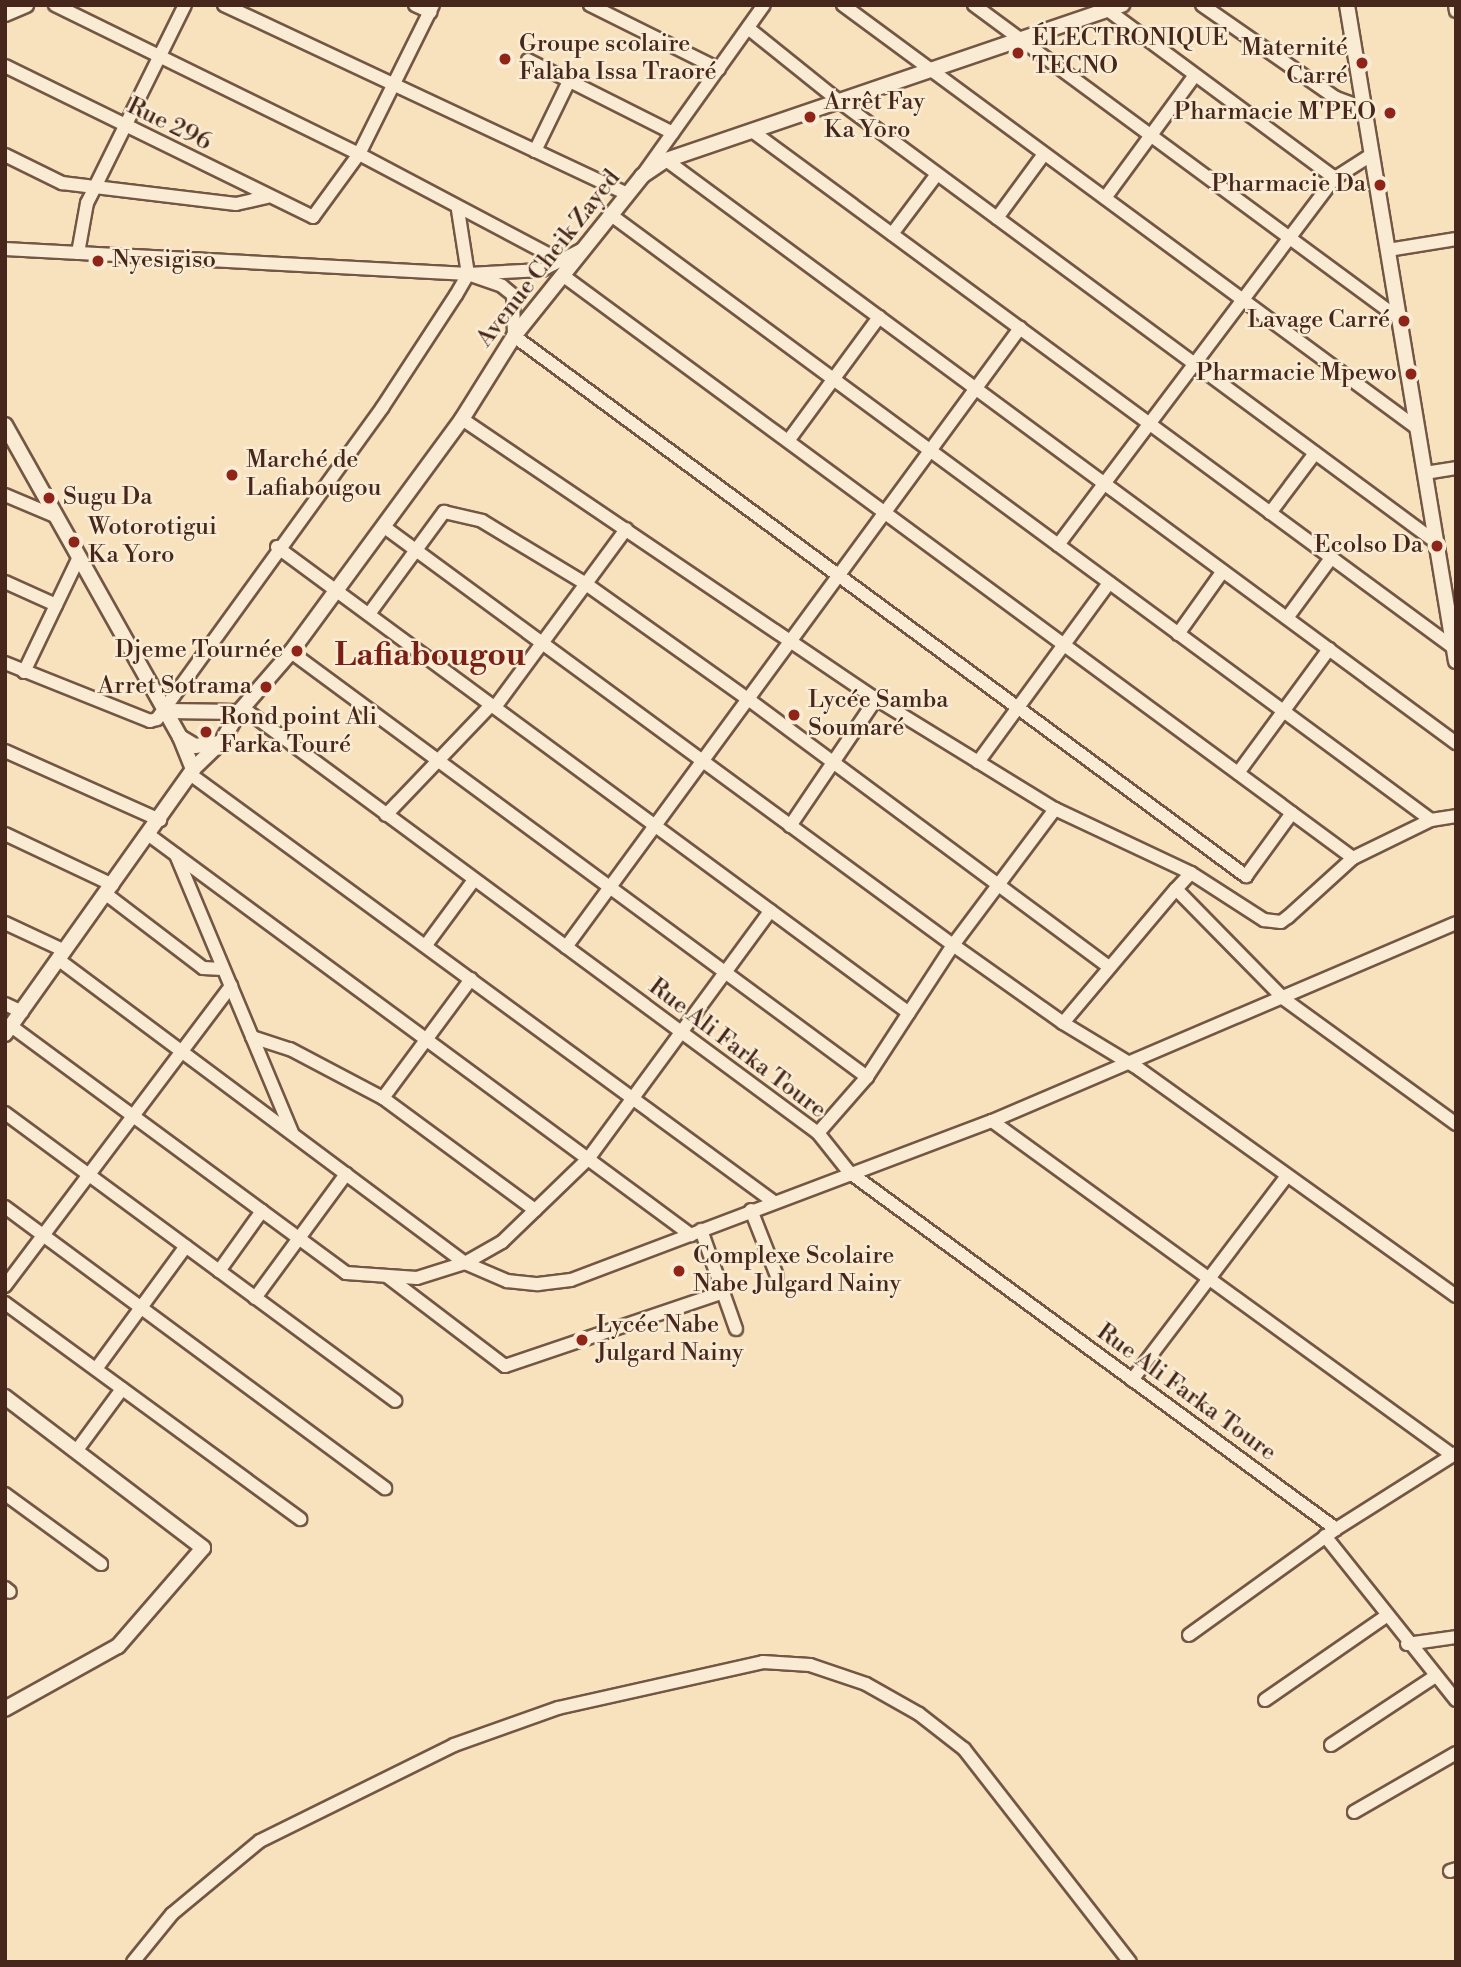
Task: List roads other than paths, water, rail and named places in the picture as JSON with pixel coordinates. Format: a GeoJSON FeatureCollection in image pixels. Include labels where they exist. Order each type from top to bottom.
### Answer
{"type":"FeatureCollection","features":[{"type":"Feature","properties":{"kind":"street"},"geometry":{"type":"LineString","coordinates":[[5,14],[26,5]]}},
{"type":"Feature","properties":{"kind":"street"},"geometry":{"type":"LineString","coordinates":[[55,5],[359,154],[457,210],[559,260]]}},
{"type":"Feature","properties":{"kind":"street"},"geometry":{"type":"LineString","coordinates":[[78,253],[87,203],[186,5]]}},
{"type":"Feature","properties":{"kind":"street"},"geometry":{"type":"LineString","coordinates":[[223,5],[628,194]]}},
{"type":"Feature","properties":{"kind":"street"},"geometry":{"type":"LineString","coordinates":[[359,154],[431,9],[415,5]]}},
{"type":"Feature","properties":{"kind":"street"},"geometry":{"type":"LineString","coordinates":[[590,5],[719,69]]}},
{"type":"Feature","properties":{"kind":"street"},"geometry":{"type":"LineString","coordinates":[[843,5],[1418,429]]}},
{"type":"Feature","properties":{"kind":"street"},"geometry":{"type":"LineString","coordinates":[[974,5],[1401,320]]}},
{"type":"Feature","properties":{"kind":"street"},"geometry":{"type":"LineString","coordinates":[[1202,5],[1336,99],[1364,108]]}},
{"type":"Feature","properties":{"kind":"street"},"geometry":{"type":"LineString","coordinates":[[1348,5],[1455,655]]}},
{"type":"Feature","properties":{"kind":"street"},"geometry":{"type":"LineString","coordinates":[[1455,5],[1456,11]]}},
{"type":"Feature","properties":{"kind":"street"},"geometry":{"type":"LineString","coordinates":[[642,176],[761,6]]}},
{"type":"Feature","properties":{"kind":"street"},"geometry":{"type":"LineString","coordinates":[[1110,7],[1195,75],[1335,178]]}},
{"type":"Feature","properties":{"kind":"street","name":"Avenue Cheik Zayed"},"geometry":{"type":"LineString","coordinates":[[8,1030],[192,771],[224,738],[241,710],[291,652],[462,419],[514,336],[565,277],[642,176],[666,160],[934,73],[1110,7]]}},
{"type":"Feature","properties":{"kind":"street"},"geometry":{"type":"LineString","coordinates":[[748,28],[840,102],[1437,542]]}},
{"type":"Feature","properties":{"kind":"street"},"geometry":{"type":"LineString","coordinates":[[528,60],[673,133]]}},
{"type":"Feature","properties":{"kind":"street","name":"Rue 296"},"geometry":{"type":"LineString","coordinates":[[5,66],[268,197],[316,216],[359,154]]}},
{"type":"Feature","properties":{"kind":"street"},"geometry":{"type":"LineString","coordinates":[[1105,198],[1195,75]]}},
{"type":"Feature","properties":{"kind":"street"},"geometry":{"type":"LineString","coordinates":[[535,151],[569,81]]}},
{"type":"Feature","properties":{"kind":"street"},"geometry":{"type":"LineString","coordinates":[[752,131],[1331,558],[1455,655]]}},
{"type":"Feature","properties":{"kind":"street"},"geometry":{"type":"LineString","coordinates":[[997,218],[1044,154]]}},
{"type":"Feature","properties":{"kind":"street"},"geometry":{"type":"LineString","coordinates":[[5,155],[62,184],[236,204],[268,197]]}},
{"type":"Feature","properties":{"kind":"street"},"geometry":{"type":"LineString","coordinates":[[1058,545],[1335,178],[1371,155]]}},
{"type":"Feature","properties":{"kind":"street"},"geometry":{"type":"LineString","coordinates":[[666,160],[1456,743]]}},
{"type":"Feature","properties":{"kind":"street"},"geometry":{"type":"LineString","coordinates":[[892,234],[937,174]]}},
{"type":"Feature","properties":{"kind":"street"},"geometry":{"type":"LineString","coordinates":[[5,663],[150,721],[166,709],[278,547],[382,408],[468,274],[457,210]]}},
{"type":"Feature","properties":{"kind":"street"},"geometry":{"type":"LineString","coordinates":[[611,215],[1431,820]]}},
{"type":"Feature","properties":{"kind":"street"},"geometry":{"type":"LineString","coordinates":[[1388,250],[1456,239]]}},
{"type":"Feature","properties":{"kind":"street"},"geometry":{"type":"LineString","coordinates":[[5,249],[468,274],[528,273],[585,248]]}},
{"type":"Feature","properties":{"kind":"street"},"geometry":{"type":"LineString","coordinates":[[468,274],[502,286],[513,295],[514,336],[1246,876],[1292,813]]}},
{"type":"Feature","properties":{"kind":"street"},"geometry":{"type":"LineString","coordinates":[[565,277],[1353,858]]}},
{"type":"Feature","properties":{"kind":"street"},"geometry":{"type":"LineString","coordinates":[[788,441],[879,317]]}},
{"type":"Feature","properties":{"kind":"street"},"geometry":{"type":"LineString","coordinates":[[566,947],[1020,328]]}},
{"type":"Feature","properties":{"kind":"street"},"geometry":{"type":"LineString","coordinates":[[462,419],[789,643],[876,699],[1055,809],[1191,873],[1264,920],[1281,922],[1353,858],[1431,820],[1456,816]]}},
{"type":"Feature","properties":{"kind":"street"},"geometry":{"type":"LineString","coordinates":[[5,425],[166,709],[179,734],[192,771],[774,1202]]}},
{"type":"Feature","properties":{"kind":"street"},"geometry":{"type":"LineString","coordinates":[[1270,513],[1315,453]]}},
{"type":"Feature","properties":{"kind":"street"},"geometry":{"type":"LineString","coordinates":[[1425,473],[1456,468]]}},
{"type":"Feature","properties":{"kind":"street"},"geometry":{"type":"LineString","coordinates":[[5,495],[57,517]]}},
{"type":"Feature","properties":{"kind":"street"},"geometry":{"type":"LineString","coordinates":[[369,614],[444,512],[482,520],[586,584],[748,699],[832,764],[1109,967]]}},
{"type":"Feature","properties":{"kind":"street"},"geometry":{"type":"LineString","coordinates":[[383,526],[953,945],[1063,1023],[1130,1063],[1456,1296]]}},
{"type":"Feature","properties":{"kind":"street"},"geometry":{"type":"LineString","coordinates":[[386,815],[493,706],[626,529]]}},
{"type":"Feature","properties":{"kind":"street"},"geometry":{"type":"LineString","coordinates":[[278,547],[909,1013]]}},
{"type":"Feature","properties":{"kind":"street"},"geometry":{"type":"LineString","coordinates":[[24,672],[79,557]]}},
{"type":"Feature","properties":{"kind":"street"},"geometry":{"type":"LineString","coordinates":[[1287,618],[1331,558]]}},
{"type":"Feature","properties":{"kind":"street"},"geometry":{"type":"LineString","coordinates":[[1178,634],[1223,571]]}},
{"type":"Feature","properties":{"kind":"street"},"geometry":{"type":"LineString","coordinates":[[5,582],[57,605]]}},
{"type":"Feature","properties":{"kind":"street"},"geometry":{"type":"LineString","coordinates":[[978,762],[1109,583]]}},
{"type":"Feature","properties":{"kind":"street"},"geometry":{"type":"LineString","coordinates":[[1238,773],[1329,649]]}},
{"type":"Feature","properties":{"kind":"street"},"geometry":{"type":"LineString","coordinates":[[291,652],[867,1077]]}},
{"type":"Feature","properties":{"kind":"street"},"geometry":{"type":"LineString","coordinates":[[790,826],[876,699]]}},
{"type":"Feature","properties":{"kind":"street"},"geometry":{"type":"LineString","coordinates":[[166,709],[220,721],[224,738],[206,747],[179,734]]}},
{"type":"Feature","properties":{"kind":"street"},"geometry":{"type":"LineString","coordinates":[[179,734],[180,721],[198,714],[241,710]]}},
{"type":"Feature","properties":{"kind":"street","name":"Rue Ali Farka Toure"},"geometry":{"type":"LineString","coordinates":[[241,710],[818,1133],[849,1172],[1132,1380],[1331,1532],[1385,1617],[1456,1700]]}},
{"type":"Feature","properties":{"kind":"street"},"geometry":{"type":"LineString","coordinates":[[5,751],[159,820]]}},
{"type":"Feature","properties":{"kind":"street"},"geometry":{"type":"LineString","coordinates":[[818,1133],[867,1077],[953,945],[1055,809]]}},
{"type":"Feature","properties":{"kind":"street"},"geometry":{"type":"LineString","coordinates":[[5,834],[110,889],[203,968],[223,969]]}},
{"type":"Feature","properties":{"kind":"street"},"geometry":{"type":"LineString","coordinates":[[149,835],[588,1159],[696,1232],[736,1329]]}},
{"type":"Feature","properties":{"kind":"street"},"geometry":{"type":"LineString","coordinates":[[176,855],[292,1134]]}},
{"type":"Feature","properties":{"kind":"street"},"geometry":{"type":"LineString","coordinates":[[1063,1023],[1191,873]]}},
{"type":"Feature","properties":{"kind":"street"},"geometry":{"type":"LineString","coordinates":[[426,945],[474,880]]}},
{"type":"Feature","properties":{"kind":"street"},"geometry":{"type":"LineString","coordinates":[[1176,889],[1284,999],[1456,1124]]}},
{"type":"Feature","properties":{"kind":"street"},"geometry":{"type":"LineString","coordinates":[[8,1030],[133,1116],[346,1273],[417,1278],[465,1263],[502,1242],[588,1159],[770,911]]}},
{"type":"Feature","properties":{"kind":"street"},"geometry":{"type":"LineString","coordinates":[[5,923],[62,956],[181,1051],[465,1263],[507,1281],[549,1283],[571,1280],[849,1172],[992,1121],[1284,999],[1456,923]]}},
{"type":"Feature","properties":{"kind":"street"},"geometry":{"type":"LineString","coordinates":[[383,1098],[471,978]]}},
{"type":"Feature","properties":{"kind":"street"},"geometry":{"type":"LineString","coordinates":[[5,1286],[230,986]]}},
{"type":"Feature","properties":{"kind":"street"},"geometry":{"type":"LineString","coordinates":[[5,1004],[22,1012]]}},
{"type":"Feature","properties":{"kind":"street"},"geometry":{"type":"LineString","coordinates":[[252,1037],[290,1049],[383,1098],[535,1210]]}},
{"type":"Feature","properties":{"kind":"street"},"geometry":{"type":"LineString","coordinates":[[5,1113],[395,1401]]}},
{"type":"Feature","properties":{"kind":"street"},"geometry":{"type":"LineString","coordinates":[[992,1121],[1454,1454],[1331,1532],[1189,1635]]}},
{"type":"Feature","properties":{"kind":"street"},"geometry":{"type":"LineString","coordinates":[[255,1298],[346,1174]]}},
{"type":"Feature","properties":{"kind":"street"},"geometry":{"type":"LineString","coordinates":[[1132,1380],[1287,1176]]}},
{"type":"Feature","properties":{"kind":"street"},"geometry":{"type":"LineString","coordinates":[[5,1207],[386,1488]]}},
{"type":"Feature","properties":{"kind":"street"},"geometry":{"type":"LineString","coordinates":[[751,1210],[777,1276]]}},
{"type":"Feature","properties":{"kind":"street"},"geometry":{"type":"LineString","coordinates":[[219,1270],[262,1211]]}},
{"type":"Feature","properties":{"kind":"street"},"geometry":{"type":"LineString","coordinates":[[96,1369],[186,1247]]}},
{"type":"Feature","properties":{"kind":"street"},"geometry":{"type":"LineString","coordinates":[[387,1277],[505,1366],[723,1292]]}},
{"type":"Feature","properties":{"kind":"street"},"geometry":{"type":"LineString","coordinates":[[5,1303],[300,1519]]}},
{"type":"Feature","properties":{"kind":"street"},"geometry":{"type":"LineString","coordinates":[[77,1450],[122,1389]]}},
{"type":"Feature","properties":{"kind":"street"},"geometry":{"type":"LineString","coordinates":[[5,1397],[201,1542],[201,1555],[103,1659],[5,1709]]}},
{"type":"Feature","properties":{"kind":"street"},"geometry":{"type":"LineString","coordinates":[[5,1494],[101,1564]]}},
{"type":"Feature","properties":{"kind":"street"},"geometry":{"type":"LineString","coordinates":[[1265,1700],[1385,1617]]}},
{"type":"Feature","properties":{"kind":"street"},"geometry":{"type":"LineString","coordinates":[[1407,1644],[1456,1637]]}},
{"type":"Feature","properties":{"kind":"street"},"geometry":{"type":"LineString","coordinates":[[133,1962],[172,1914],[260,1841],[454,1745],[558,1708],[764,1662],[810,1665],[866,1684],[919,1714],[964,1749],[1130,1962]]}},
{"type":"Feature","properties":{"kind":"street"},"geometry":{"type":"LineString","coordinates":[[1331,1745],[1434,1677]]}},
{"type":"Feature","properties":{"kind":"street"},"geometry":{"type":"LineString","coordinates":[[1354,1812],[1456,1753]]}},
{"type":"Feature","properties":{"kind":"place","name":"ÉLECTRONIQUE TECNO"},"geometry":{"type":"Point","coordinates":[1018,53]}},
{"type":"Feature","properties":{"kind":"place","name":"Groupe scolaire Falaba Issa Traoré"},"geometry":{"type":"Point","coordinates":[505,59]}},
{"type":"Feature","properties":{"kind":"place","name":"Maternité Carré"},"geometry":{"type":"Point","coordinates":[1362,63]}},
{"type":"Feature","properties":{"kind":"place","name":"Pharmacie M'PEO"},"geometry":{"type":"Point","coordinates":[1390,113]}},
{"type":"Feature","properties":{"kind":"place","name":"Arrêt Fay Ka Yoro"},"geometry":{"type":"Point","coordinates":[810,117]}},
{"type":"Feature","properties":{"kind":"place","name":"Pharmacie Da"},"geometry":{"type":"Point","coordinates":[1380,185]}},
{"type":"Feature","properties":{"kind":"place","name":"Nyesigiso"},"geometry":{"type":"Point","coordinates":[98,261]}},
{"type":"Feature","properties":{"kind":"place","name":"Lavage Carré"},"geometry":{"type":"Point","coordinates":[1404,321]}},
{"type":"Feature","properties":{"kind":"place","name":"Pharmacie Mpewo"},"geometry":{"type":"Point","coordinates":[1411,374]}},
{"type":"Feature","properties":{"kind":"place","name":"Marché de Lafiabougou"},"geometry":{"type":"Point","coordinates":[232,475]}},
{"type":"Feature","properties":{"kind":"place","name":"Sugu Da"},"geometry":{"type":"Point","coordinates":[49,498]}},
{"type":"Feature","properties":{"kind":"place","name":"Wotorotigui Ka Yoro"},"geometry":{"type":"Point","coordinates":[74,542]}},
{"type":"Feature","properties":{"kind":"place","name":"Ecolso Da"},"geometry":{"type":"Point","coordinates":[1437,546]}},
{"type":"Feature","properties":{"kind":"place","name":"Djeme Tournée"},"geometry":{"type":"Point","coordinates":[297,651]}},
{"type":"Feature","properties":{"kind":"place","name":"Arret Sotrama"},"geometry":{"type":"Point","coordinates":[266,687]}},
{"type":"Feature","properties":{"kind":"place","name":"Lycée Samba Soumaré"},"geometry":{"type":"Point","coordinates":[794,715]}},
{"type":"Feature","properties":{"kind":"place","name":"Rond point Ali Farka Touré"},"geometry":{"type":"Point","coordinates":[206,732]}},
{"type":"Feature","properties":{"kind":"place","name":"Complexe Scolaire Nabe Julgard Nainy"},"geometry":{"type":"Point","coordinates":[679,1271]}},
{"type":"Feature","properties":{"kind":"place","name":"Lycée Nabe Julgard Nainy"},"geometry":{"type":"Point","coordinates":[582,1340]}},
{"type":"Feature","properties":{"kind":"district","name":"Lafiabougou"},"geometry":{"type":"Point","coordinates":[430,655]}}]}
